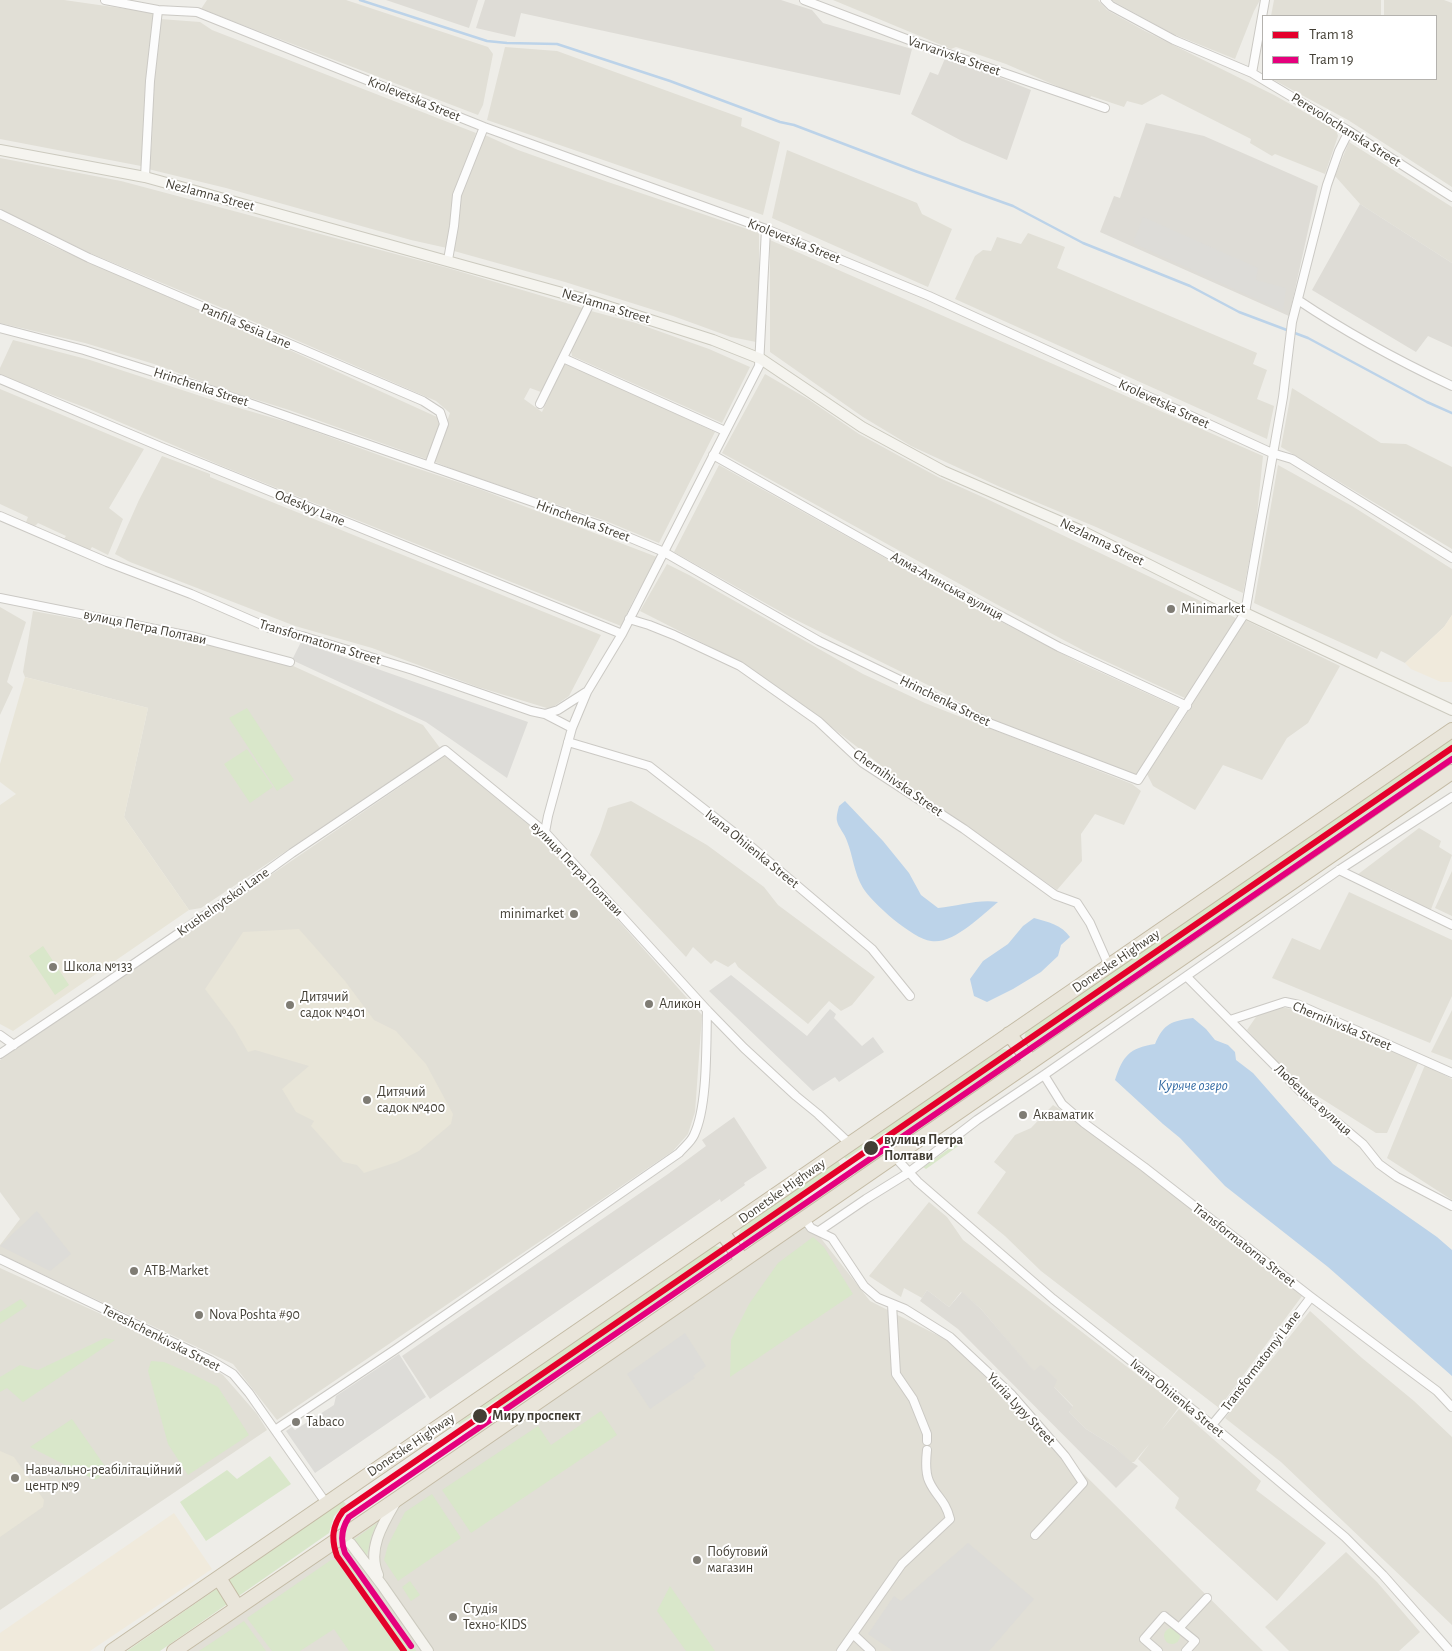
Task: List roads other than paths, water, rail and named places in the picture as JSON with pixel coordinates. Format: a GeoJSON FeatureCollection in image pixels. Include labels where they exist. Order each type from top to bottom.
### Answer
{"type":"FeatureCollection","features":[{"type":"Feature","properties":{"kind":"highway","name":"Donetske Highway"},"geometry":{"type":"LineString","coordinates":[[112,1651],[1452,730]]}},
{"type":"Feature","properties":{"kind":"highway"},"geometry":{"type":"LineString","coordinates":[[174,1651],[1452,772]]}},
{"type":"Feature","properties":{"kind":"highway"},"geometry":{"type":"LineString","coordinates":[[1009,1034],[1031,1062]]}},
{"type":"Feature","properties":{"kind":"highway"},"geometry":{"type":"LineString","coordinates":[[722,1232],[742,1260]]}},
{"type":"Feature","properties":{"kind":"highway"},"geometry":{"type":"LineString","coordinates":[[219,1578],[237,1607]]}},
{"type":"Feature","properties":{"kind":"street","name":"Krolevetska Street"},"geometry":{"type":"LineString","coordinates":[[105,0],[158,10],[197,12],[484,127],[766,228],[928,296],[1272,453],[1292,460],[1452,558]]}},
{"type":"Feature","properties":{"kind":"street","name":"Varvarivska Street"},"geometry":{"type":"LineString","coordinates":[[804,0],[815,2],[918,44],[1105,108]]}},
{"type":"Feature","properties":{"kind":"street","name":"Perevolochanska Street"},"geometry":{"type":"LineString","coordinates":[[1105,0],[1111,6],[1174,40],[1262,79]]}},
{"type":"Feature","properties":{"kind":"street"},"geometry":{"type":"LineString","coordinates":[[1262,15],[1265,0]]}},
{"type":"Feature","properties":{"kind":"street"},"geometry":{"type":"LineString","coordinates":[[145,177],[150,81],[158,10]]}},
{"type":"Feature","properties":{"kind":"street"},"geometry":{"type":"LineString","coordinates":[[1252,73],[1262,17]]}},
{"type":"Feature","properties":{"kind":"street","name":"Perevolochanska Street"},"geometry":{"type":"LineString","coordinates":[[1264,80],[1349,130],[1452,197]]}},
{"type":"Feature","properties":{"kind":"street"},"geometry":{"type":"LineString","coordinates":[[448,260],[457,195],[484,127]]}},
{"type":"Feature","properties":{"kind":"street"},"geometry":{"type":"LineString","coordinates":[[1187,706],[1246,613],[1283,397],[1292,322],[1327,185],[1349,130]]}},
{"type":"Feature","properties":{"kind":"street","name":"Nezlamna Street"},"geometry":{"type":"LineString","coordinates":[[0,150],[145,177],[591,301],[713,340],[760,359],[862,427],[909,454],[943,471],[1082,531],[1246,613],[1452,710]]}},
{"type":"Feature","properties":{"kind":"street","name":"Panfila Sesia Lane"},"geometry":{"type":"LineString","coordinates":[[0,214],[90,258],[423,401],[440,412],[444,424],[429,465]]}},
{"type":"Feature","properties":{"kind":"street"},"geometry":{"type":"LineString","coordinates":[[545,832],[572,728],[587,692],[622,634],[759,366],[766,228]]}},
{"type":"Feature","properties":{"kind":"street"},"geometry":{"type":"LineString","coordinates":[[1298,300],[1323,317],[1407,364],[1452,386]]}},
{"type":"Feature","properties":{"kind":"street"},"geometry":{"type":"LineString","coordinates":[[540,404],[591,301]]}},
{"type":"Feature","properties":{"kind":"street","name":"Hrinchenka Street"},"geometry":{"type":"LineString","coordinates":[[0,329],[84,350],[220,393],[602,526],[664,552],[819,641],[989,723],[1138,780],[1187,706]]}},
{"type":"Feature","properties":{"kind":"street"},"geometry":{"type":"LineString","coordinates":[[563,358],[725,431]]}},
{"type":"Feature","properties":{"kind":"street","name":"Odeskyy Lane"},"geometry":{"type":"LineString","coordinates":[[0,379],[170,451],[622,634]]}},
{"type":"Feature","properties":{"kind":"street","name":"Алма-Атинська вулиця"},"geometry":{"type":"LineString","coordinates":[[713,455],[938,582],[1059,647],[1187,706]]}},
{"type":"Feature","properties":{"kind":"street","name":"Transformatorna Street"},"geometry":{"type":"LineString","coordinates":[[0,516],[269,628],[302,636],[413,670],[531,711],[545,714],[572,728]]}},
{"type":"Feature","properties":{"kind":"street","name":"вулиця Петра Полтави"},"geometry":{"type":"LineString","coordinates":[[0,598],[195,637],[290,662]]}},
{"type":"Feature","properties":{"kind":"street","name":"Chernihivska Street"},"geometry":{"type":"LineString","coordinates":[[629,620],[649,625],[674,635],[740,666],[818,721],[863,762],[884,774],[964,829],[1055,895],[1077,903],[1090,923],[1109,966]]}},
{"type":"Feature","properties":{"kind":"street"},"geometry":{"type":"LineString","coordinates":[[545,714],[558,710],[587,692]]}},
{"type":"Feature","properties":{"kind":"street","name":"Ivana Ohiienka Street"},"geometry":{"type":"LineString","coordinates":[[568,742],[649,766],[741,838],[872,949],[910,996]]}},
{"type":"Feature","properties":{"kind":"street","name":"вулиця Петра Полтави"},"geometry":{"type":"LineString","coordinates":[[445,750],[545,832],[744,1048],[850,1144]]}},
{"type":"Feature","properties":{"kind":"street","name":"Krushelnytskoi Lane"},"geometry":{"type":"LineString","coordinates":[[0,1054],[215,909],[292,853],[445,750]]}},
{"type":"Feature","properties":{"kind":"street"},"geometry":{"type":"LineString","coordinates":[[819,1231],[908,1173],[977,1120],[1173,987],[1339,870],[1452,797]]}},
{"type":"Feature","properties":{"kind":"street"},"geometry":{"type":"LineString","coordinates":[[1339,870],[1452,925]]}},
{"type":"Feature","properties":{"kind":"street"},"geometry":{"type":"LineString","coordinates":[[1162,972],[1173,987]]}},
{"type":"Feature","properties":{"kind":"street","name":"Любецька вулиця"},"geometry":{"type":"LineString","coordinates":[[1187,977],[1302,1093],[1363,1144],[1379,1164],[1397,1177],[1452,1206]]}},
{"type":"Feature","properties":{"kind":"street","name":"Chernihivska Street"},"geometry":{"type":"LineString","coordinates":[[1230,1020],[1285,1002],[1299,1005],[1452,1073]]}},
{"type":"Feature","properties":{"kind":"street"},"geometry":{"type":"LineString","coordinates":[[275,1430],[396,1349],[679,1152],[694,1137],[700,1119],[705,1075],[707,1010]]}},
{"type":"Feature","properties":{"kind":"street"},"geometry":{"type":"LineString","coordinates":[[0,1035],[14,1044]]}},
{"type":"Feature","properties":{"kind":"street","name":"Transformatorna Street"},"geometry":{"type":"LineString","coordinates":[[1044,1075],[1062,1104],[1084,1123],[1144,1166],[1311,1297],[1437,1391],[1452,1407]]}},
{"type":"Feature","properties":{"kind":"street","name":"Ivana Ohiienka Street"},"geometry":{"type":"LineString","coordinates":[[894,1156],[908,1173],[1053,1299],[1212,1425],[1345,1538],[1383,1575],[1450,1651]]}},
{"type":"Feature","properties":{"kind":"street","name":"Yuriia Lypy Street"},"geometry":{"type":"LineString","coordinates":[[804,1218],[811,1228],[832,1238],[864,1286],[878,1298],[905,1309],[950,1337],[1012,1395],[1065,1456],[1083,1482],[1034,1535]]}},
{"type":"Feature","properties":{"kind":"street","name":"Tereshchenkivska Street"},"geometry":{"type":"LineString","coordinates":[[0,1259],[210,1360],[233,1374],[249,1393],[326,1503]]}},
{"type":"Feature","properties":{"kind":"street","name":"Transformatornyi Lane"},"geometry":{"type":"LineString","coordinates":[[1212,1425],[1228,1407],[1311,1297]]}},
{"type":"Feature","properties":{"kind":"street"},"geometry":{"type":"LineString","coordinates":[[841,1651],[902,1564],[950,1519],[947,1506],[929,1482],[926,1434],[913,1399],[896,1374],[892,1304]]}},
{"type":"Feature","properties":{"kind":"street"},"geometry":{"type":"LineString","coordinates":[[382,1585],[374,1562],[374,1547],[397,1499]]}},
{"type":"Feature","properties":{"kind":"street"},"geometry":{"type":"LineString","coordinates":[[339,1539],[346,1540],[351,1544],[428,1651]]}},
{"type":"Feature","properties":{"kind":"street"},"geometry":{"type":"LineString","coordinates":[[1180,1627],[1207,1598]]}},
{"type":"Feature","properties":{"kind":"street"},"geometry":{"type":"LineString","coordinates":[[1158,1651],[1144,1639],[1164,1616],[1195,1641],[1186,1651]]}},
{"type":"Feature","properties":{"kind":"street"},"geometry":{"type":"LineString","coordinates":[[853,1634],[871,1651]]}},
{"type":"Feature","properties":{"kind":"water"},"geometry":{"type":"Polygon","coordinates":[[[845,801],[883,841],[909,873],[921,895],[938,908],[976,902],[998,902],[967,928],[948,938],[940,941],[931,941],[914,934],[884,911],[863,888],[846,838],[837,821],[839,806],[845,801]]]}},
{"type":"Feature","properties":{"kind":"water"},"geometry":{"type":"Polygon","coordinates":[[[1034,918],[1059,927],[1070,937],[1061,945],[1058,956],[1041,972],[987,1002],[974,996],[970,979],[983,961],[1008,944],[1023,926],[1034,918]]]}},
{"type":"Feature","properties":{"kind":"water","name":"Куряче озеро"},"geometry":{"type":"Polygon","coordinates":[[[1193,1018],[1215,1040],[1228,1045],[1235,1052],[1236,1060],[1253,1073],[1333,1164],[1437,1237],[1452,1250],[1452,1376],[1328,1267],[1225,1186],[1180,1138],[1115,1080],[1128,1054],[1139,1048],[1155,1044],[1165,1027],[1170,1024],[1179,1020],[1193,1018]]]}},
{"type":"Feature","properties":{"kind":"waterway"},"geometry":{"type":"LineString","coordinates":[[360,0],[487,41],[557,44],[670,81],[780,122],[794,125],[1013,206],[1083,243],[1190,286],[1239,312],[1308,338],[1427,402],[1452,413]]}},
{"type":"Feature","properties":{"kind":"tram line","name":"18"},"geometry":{"type":"LineString","coordinates":[[404,1651],[337,1556],[333,1538],[335,1527],[343,1511],[1452,748]]}},
{"type":"Feature","properties":{"kind":"tram line","name":"19"},"geometry":{"type":"LineString","coordinates":[[411,1646],[345,1553],[342,1535],[349,1517],[1452,759]]}},
{"type":"Feature","properties":{"kind":"place","name":"Minimarket"},"geometry":{"type":"Point","coordinates":[1171,609]}},
{"type":"Feature","properties":{"kind":"place","name":"minimarket"},"geometry":{"type":"Point","coordinates":[574,914]}},
{"type":"Feature","properties":{"kind":"place","name":"Школа №133"},"geometry":{"type":"Point","coordinates":[53,967]}},
{"type":"Feature","properties":{"kind":"place","name":"Аликон"},"geometry":{"type":"Point","coordinates":[649,1004]}},
{"type":"Feature","properties":{"kind":"place","name":"Дитячий садок №401"},"geometry":{"type":"Point","coordinates":[290,1005]}},
{"type":"Feature","properties":{"kind":"place","name":"Дитячий садок №400"},"geometry":{"type":"Point","coordinates":[367,1100]}},
{"type":"Feature","properties":{"kind":"place","name":"Акваматик"},"geometry":{"type":"Point","coordinates":[1023,1115]}},
{"type":"Feature","properties":{"kind":"place","name":"вулиця Петра Полтави"},"geometry":{"type":"Point","coordinates":[871,1148]}},
{"type":"Feature","properties":{"kind":"place","name":"ATB-Market"},"geometry":{"type":"Point","coordinates":[134,1271]}},
{"type":"Feature","properties":{"kind":"place","name":"Nova Poshta #90"},"geometry":{"type":"Point","coordinates":[199,1315]}},
{"type":"Feature","properties":{"kind":"place","name":"Миру проспект"},"geometry":{"type":"Point","coordinates":[480,1416]}},
{"type":"Feature","properties":{"kind":"place","name":"Tabaco"},"geometry":{"type":"Point","coordinates":[296,1422]}},
{"type":"Feature","properties":{"kind":"place","name":"Навчально-реабілітаційний центр №9"},"geometry":{"type":"Point","coordinates":[15,1478]}},
{"type":"Feature","properties":{"kind":"place","name":"Побутовий магазин"},"geometry":{"type":"Point","coordinates":[697,1560]}},
{"type":"Feature","properties":{"kind":"place","name":"Студія Техно-KIDS"},"geometry":{"type":"Point","coordinates":[453,1617]}}]}
